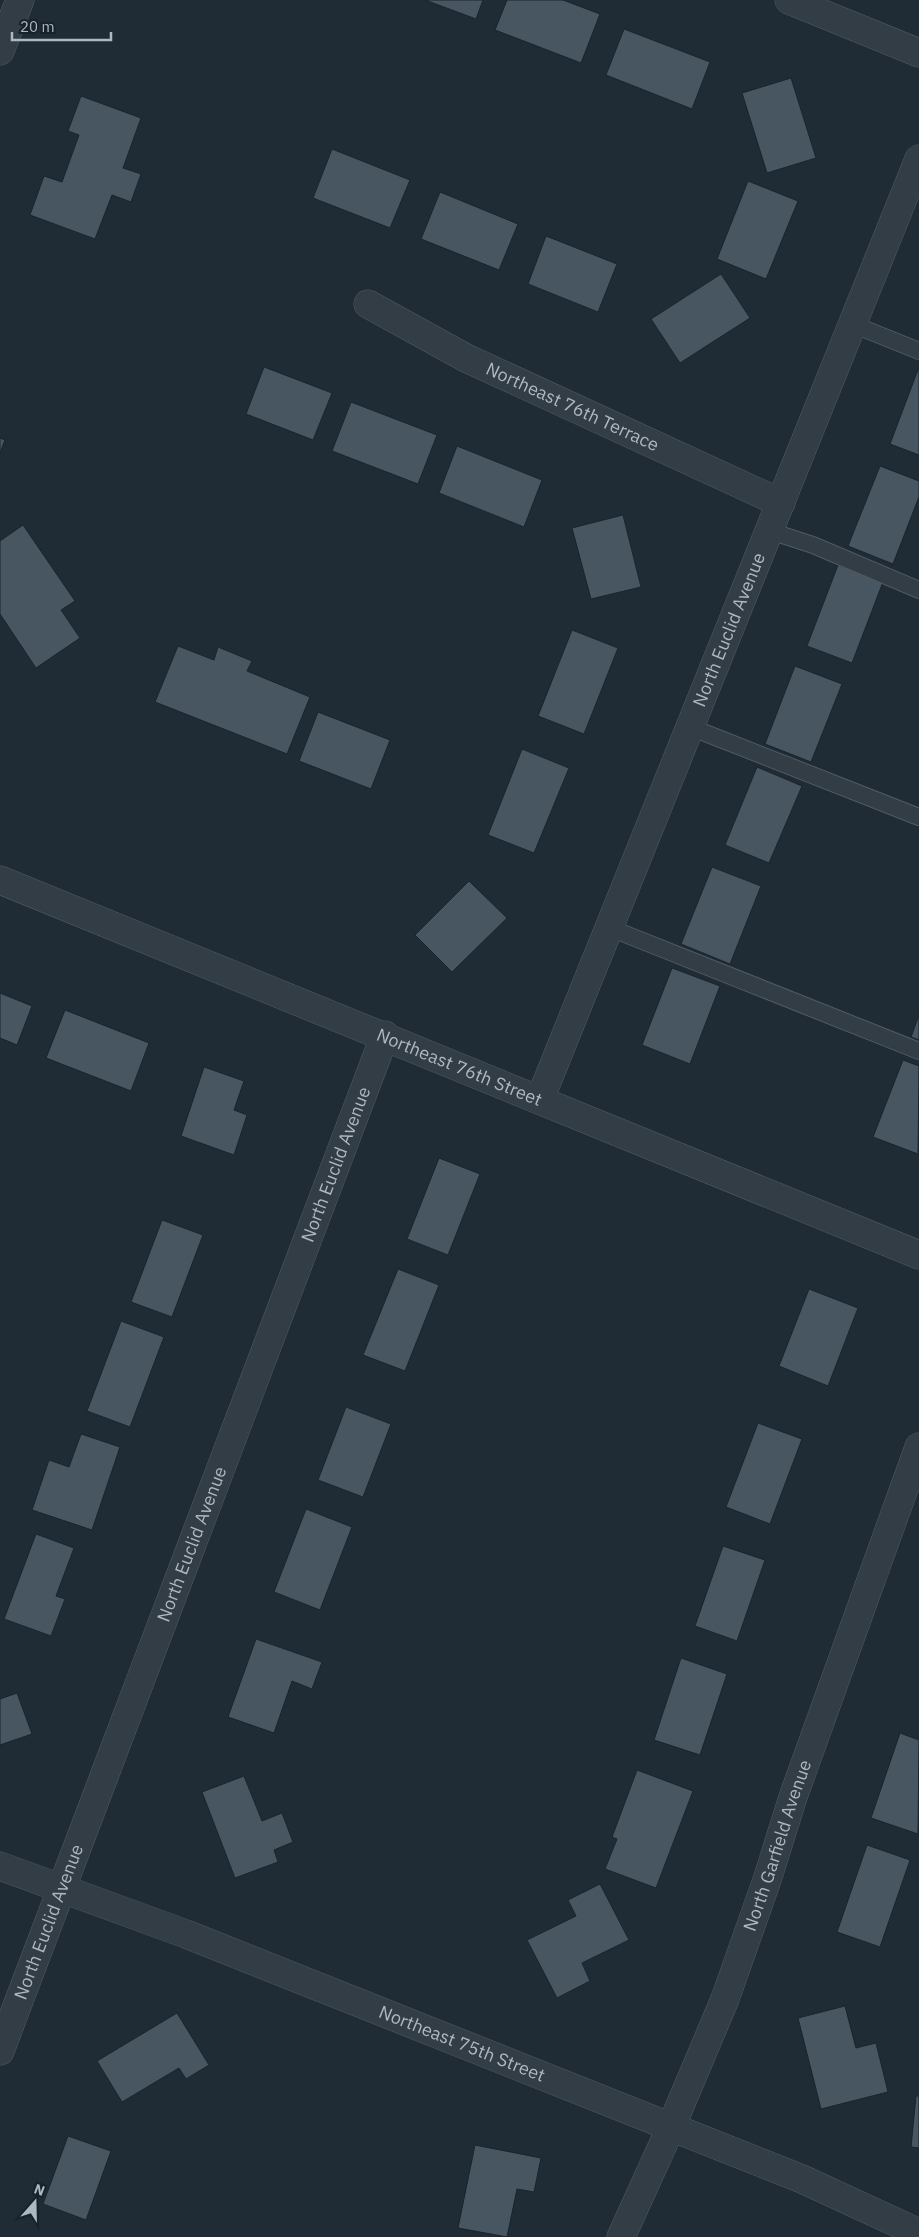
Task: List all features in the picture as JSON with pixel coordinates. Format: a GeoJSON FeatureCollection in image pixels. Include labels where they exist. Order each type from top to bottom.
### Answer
{"type":"FeatureCollection","features":[{"type":"Feature","properties":{"kind":"street"},"geometry":{"type":"LineString","coordinates":[[0,51],[20,0]]}},
{"type":"Feature","properties":{"kind":"street"},"geometry":{"type":"LineString","coordinates":[[788,0],[919,53]]}},
{"type":"Feature","properties":{"kind":"street","name":"North Euclid Avenue"},"geometry":{"type":"LineString","coordinates":[[540,1100],[919,159]]}},
{"type":"Feature","properties":{"kind":"street","name":"Northeast 76th Terrace"},"geometry":{"type":"LineString","coordinates":[[368,304],[466,358],[781,503]]}},
{"type":"Feature","properties":{"kind":"street","name":"Northeast 76th Street"},"geometry":{"type":"LineString","coordinates":[[0,880],[385,1035],[919,1255]]}},
{"type":"Feature","properties":{"kind":"street","name":"North Euclid Avenue"},"geometry":{"type":"LineString","coordinates":[[0,2051],[63,1889],[385,1035]]}},
{"type":"Feature","properties":{"kind":"street","name":"North Garfield Avenue"},"geometry":{"type":"LineString","coordinates":[[621,2237],[725,1999],[768,1878],[793,1797],[919,1447]]}},
{"type":"Feature","properties":{"kind":"street","name":"Northeast 75th Street"},"geometry":{"type":"LineString","coordinates":[[0,1866],[186,1934],[671,2126],[802,2179],[919,2232]]}},
{"type":"Feature","properties":{"kind":"lane"},"geometry":{"type":"LineString","coordinates":[[852,324],[919,352]]}},
{"type":"Feature","properties":{"kind":"lane"},"geometry":{"type":"LineString","coordinates":[[770,531],[813,545],[919,590]]}},
{"type":"Feature","properties":{"kind":"lane"},"geometry":{"type":"LineString","coordinates":[[690,727],[919,817]]}},
{"type":"Feature","properties":{"kind":"lane"},"geometry":{"type":"LineString","coordinates":[[610,928],[919,1051]]}},
{"type":"Feature","properties":{"kind":"building"},"geometry":{"type":"Polygon","coordinates":[[[425,0],[483,0],[476,19],[425,0]]]}},
{"type":"Feature","properties":{"kind":"building"},"geometry":{"type":"Polygon","coordinates":[[[507,0],[563,0],[600,14],[581,63],[495,30],[507,0]]]}},
{"type":"Feature","properties":{"kind":"building"},"geometry":{"type":"Polygon","coordinates":[[[624,29],[710,62],[692,109],[606,75],[624,29]]]}},
{"type":"Feature","properties":{"kind":"building"},"geometry":{"type":"Polygon","coordinates":[[[791,78],[816,158],[767,173],[742,93],[791,78]]]}},
{"type":"Feature","properties":{"kind":"building"},"geometry":{"type":"Polygon","coordinates":[[[81,96],[141,118],[123,168],[141,174],[131,202],[112,195],[95,239],[30,215],[44,176],[62,182],[79,135],[68,131],[81,96]]]}},
{"type":"Feature","properties":{"kind":"building"},"geometry":{"type":"Polygon","coordinates":[[[332,149],[410,180],[390,228],[313,198],[332,149]]]}},
{"type":"Feature","properties":{"kind":"building"},"geometry":{"type":"Polygon","coordinates":[[[748,181],[798,201],[766,279],[717,259],[748,181]]]}},
{"type":"Feature","properties":{"kind":"building"},"geometry":{"type":"Polygon","coordinates":[[[440,192],[518,224],[499,270],[421,239],[440,192]]]}},
{"type":"Feature","properties":{"kind":"building"},"geometry":{"type":"Polygon","coordinates":[[[546,236],[617,264],[598,312],[528,284],[546,236]]]}},
{"type":"Feature","properties":{"kind":"building"},"geometry":{"type":"Polygon","coordinates":[[[721,274],[750,318],[680,363],[651,319],[721,274]]]}},
{"type":"Feature","properties":{"kind":"building"},"geometry":{"type":"Polygon","coordinates":[[[264,367],[332,393],[313,440],[246,414],[264,367]]]}},
{"type":"Feature","properties":{"kind":"building"},"geometry":{"type":"Polygon","coordinates":[[[919,367],[919,455],[890,444],[919,367]]]}},
{"type":"Feature","properties":{"kind":"building"},"geometry":{"type":"Polygon","coordinates":[[[351,402],[437,435],[418,484],[332,451],[351,402]]]}},
{"type":"Feature","properties":{"kind":"building"},"geometry":{"type":"Polygon","coordinates":[[[0,438],[5,440],[0,453],[0,438]]]}},
{"type":"Feature","properties":{"kind":"building"},"geometry":{"type":"Polygon","coordinates":[[[457,446],[542,480],[524,527],[439,493],[457,446]]]}},
{"type":"Feature","properties":{"kind":"building"},"geometry":{"type":"Polygon","coordinates":[[[880,466],[919,481],[919,497],[893,564],[848,546],[880,466]]]}},
{"type":"Feature","properties":{"kind":"building"},"geometry":{"type":"Polygon","coordinates":[[[623,515],[641,587],[591,599],[572,528],[623,515]]]}},
{"type":"Feature","properties":{"kind":"building"},"geometry":{"type":"Polygon","coordinates":[[[23,525],[75,601],[61,610],[80,638],[36,668],[0,614],[0,541],[23,525]]]}},
{"type":"Feature","properties":{"kind":"building"},"geometry":{"type":"Polygon","coordinates":[[[838,565],[883,582],[852,663],[807,646],[838,565]]]}},
{"type":"Feature","properties":{"kind":"building"},"geometry":{"type":"Polygon","coordinates":[[[572,630],[618,648],[584,734],[538,716],[572,630]]]}},
{"type":"Feature","properties":{"kind":"building"},"geometry":{"type":"Polygon","coordinates":[[[178,646],[214,660],[218,647],[252,661],[247,671],[310,697],[287,754],[155,702],[178,646]]]}},
{"type":"Feature","properties":{"kind":"building"},"geometry":{"type":"Polygon","coordinates":[[[795,666],[842,684],[811,762],[765,744],[795,666]]]}},
{"type":"Feature","properties":{"kind":"building"},"geometry":{"type":"Polygon","coordinates":[[[318,712],[390,740],[371,789],[299,761],[318,712]]]}},
{"type":"Feature","properties":{"kind":"building"},"geometry":{"type":"Polygon","coordinates":[[[522,749],[569,768],[534,853],[488,835],[522,749]]]}},
{"type":"Feature","properties":{"kind":"building"},"geometry":{"type":"Polygon","coordinates":[[[757,767],[802,786],[769,863],[725,845],[757,767]]]}},
{"type":"Feature","properties":{"kind":"building"},"geometry":{"type":"Polygon","coordinates":[[[712,867],[761,886],[730,964],[681,944],[712,867]]]}},
{"type":"Feature","properties":{"kind":"building"},"geometry":{"type":"Polygon","coordinates":[[[469,881],[507,918],[452,972],[415,935],[469,881]]]}},
{"type":"Feature","properties":{"kind":"building"},"geometry":{"type":"Polygon","coordinates":[[[672,968],[720,986],[690,1064],[642,1045],[672,968]]]}},
{"type":"Feature","properties":{"kind":"building"},"geometry":{"type":"Polygon","coordinates":[[[0,993],[32,1006],[17,1045],[0,1038],[0,993]]]}},
{"type":"Feature","properties":{"kind":"building"},"geometry":{"type":"Polygon","coordinates":[[[65,1010],[149,1043],[131,1091],[46,1058],[65,1010]]]}},
{"type":"Feature","properties":{"kind":"building"},"geometry":{"type":"Polygon","coordinates":[[[919,1015],[919,1040],[911,1037],[919,1015]]]}},
{"type":"Feature","properties":{"kind":"building"},"geometry":{"type":"Polygon","coordinates":[[[903,1060],[919,1066],[918,1154],[873,1137],[903,1060]]]}},
{"type":"Feature","properties":{"kind":"building"},"geometry":{"type":"Polygon","coordinates":[[[204,1067],[244,1081],[234,1110],[247,1115],[234,1155],[181,1136],[204,1067]]]}},
{"type":"Feature","properties":{"kind":"building"},"geometry":{"type":"Polygon","coordinates":[[[439,1158],[480,1174],[448,1255],[407,1239],[439,1158]]]}},
{"type":"Feature","properties":{"kind":"building"},"geometry":{"type":"Polygon","coordinates":[[[162,1220],[203,1235],[172,1317],[131,1302],[162,1220]]]}},
{"type":"Feature","properties":{"kind":"building"},"geometry":{"type":"Polygon","coordinates":[[[398,1269],[439,1285],[405,1371],[363,1355],[398,1269]]]}},
{"type":"Feature","properties":{"kind":"building"},"geometry":{"type":"Polygon","coordinates":[[[809,1289],[858,1308],[828,1386],[779,1366],[809,1289]]]}},
{"type":"Feature","properties":{"kind":"building"},"geometry":{"type":"Polygon","coordinates":[[[121,1321],[164,1337],[130,1427],[87,1411],[121,1321]]]}},
{"type":"Feature","properties":{"kind":"building"},"geometry":{"type":"Polygon","coordinates":[[[346,1407],[391,1424],[363,1497],[318,1480],[346,1407]]]}},
{"type":"Feature","properties":{"kind":"building"},"geometry":{"type":"Polygon","coordinates":[[[758,1423],[802,1439],[770,1524],[726,1507],[758,1423]]]}},
{"type":"Feature","properties":{"kind":"building"},"geometry":{"type":"Polygon","coordinates":[[[81,1434],[120,1447],[92,1530],[32,1510],[49,1460],[69,1467],[81,1434]]]}},
{"type":"Feature","properties":{"kind":"building"},"geometry":{"type":"Polygon","coordinates":[[[306,1509],[352,1527],[320,1610],[274,1592],[306,1509]]]}},
{"type":"Feature","properties":{"kind":"building"},"geometry":{"type":"Polygon","coordinates":[[[36,1534],[74,1548],[56,1596],[65,1599],[51,1636],[4,1619],[36,1534]]]}},
{"type":"Feature","properties":{"kind":"building"},"geometry":{"type":"Polygon","coordinates":[[[723,1546],[765,1560],[737,1641],[695,1626],[723,1546]]]}},
{"type":"Feature","properties":{"kind":"building"},"geometry":{"type":"Polygon","coordinates":[[[256,1639],[322,1662],[312,1689],[292,1681],[274,1733],[228,1717],[256,1639]]]}},
{"type":"Feature","properties":{"kind":"building"},"geometry":{"type":"Polygon","coordinates":[[[681,1658],[727,1674],[700,1755],[654,1740],[681,1658]]]}},
{"type":"Feature","properties":{"kind":"building"},"geometry":{"type":"Polygon","coordinates":[[[17,1693],[32,1734],[0,1745],[0,1699],[17,1693]]]}},
{"type":"Feature","properties":{"kind":"building"},"geometry":{"type":"Polygon","coordinates":[[[900,1733],[919,1740],[918,1834],[871,1818],[900,1733]]]}},
{"type":"Feature","properties":{"kind":"building"},"geometry":{"type":"Polygon","coordinates":[[[637,1770],[693,1791],[656,1888],[605,1869],[617,1839],[612,1837],[637,1770]]]}},
{"type":"Feature","properties":{"kind":"building"},"geometry":{"type":"Polygon","coordinates":[[[244,1776],[262,1821],[282,1813],[293,1842],[274,1850],[278,1862],[235,1878],[202,1792],[244,1776]]]}},
{"type":"Feature","properties":{"kind":"building"},"geometry":{"type":"Polygon","coordinates":[[[867,1845],[910,1860],[880,1947],[837,1932],[867,1845]]]}},
{"type":"Feature","properties":{"kind":"building"},"geometry":{"type":"Polygon","coordinates":[[[600,1884],[629,1940],[582,1963],[590,1981],[557,1998],[527,1940],[576,1916],[568,1900],[600,1884]]]}},
{"type":"Feature","properties":{"kind":"building"},"geometry":{"type":"Polygon","coordinates":[[[845,2006],[856,2048],[876,2043],[888,2092],[821,2109],[798,2018],[845,2006]]]}},
{"type":"Feature","properties":{"kind":"building"},"geometry":{"type":"Polygon","coordinates":[[[177,2013],[209,2065],[186,2079],[179,2068],[122,2102],[97,2061],[177,2013]]]}},
{"type":"Feature","properties":{"kind":"building"},"geometry":{"type":"Polygon","coordinates":[[[916,2096],[919,2096],[919,2148],[911,2147],[916,2096]]]}},
{"type":"Feature","properties":{"kind":"building"},"geometry":{"type":"Polygon","coordinates":[[[68,2136],[111,2151],[86,2220],[43,2204],[68,2136]]]}},
{"type":"Feature","properties":{"kind":"building"},"geometry":{"type":"Polygon","coordinates":[[[475,2145],[541,2158],[534,2192],[517,2189],[507,2237],[458,2228],[475,2145]]]}}]}
